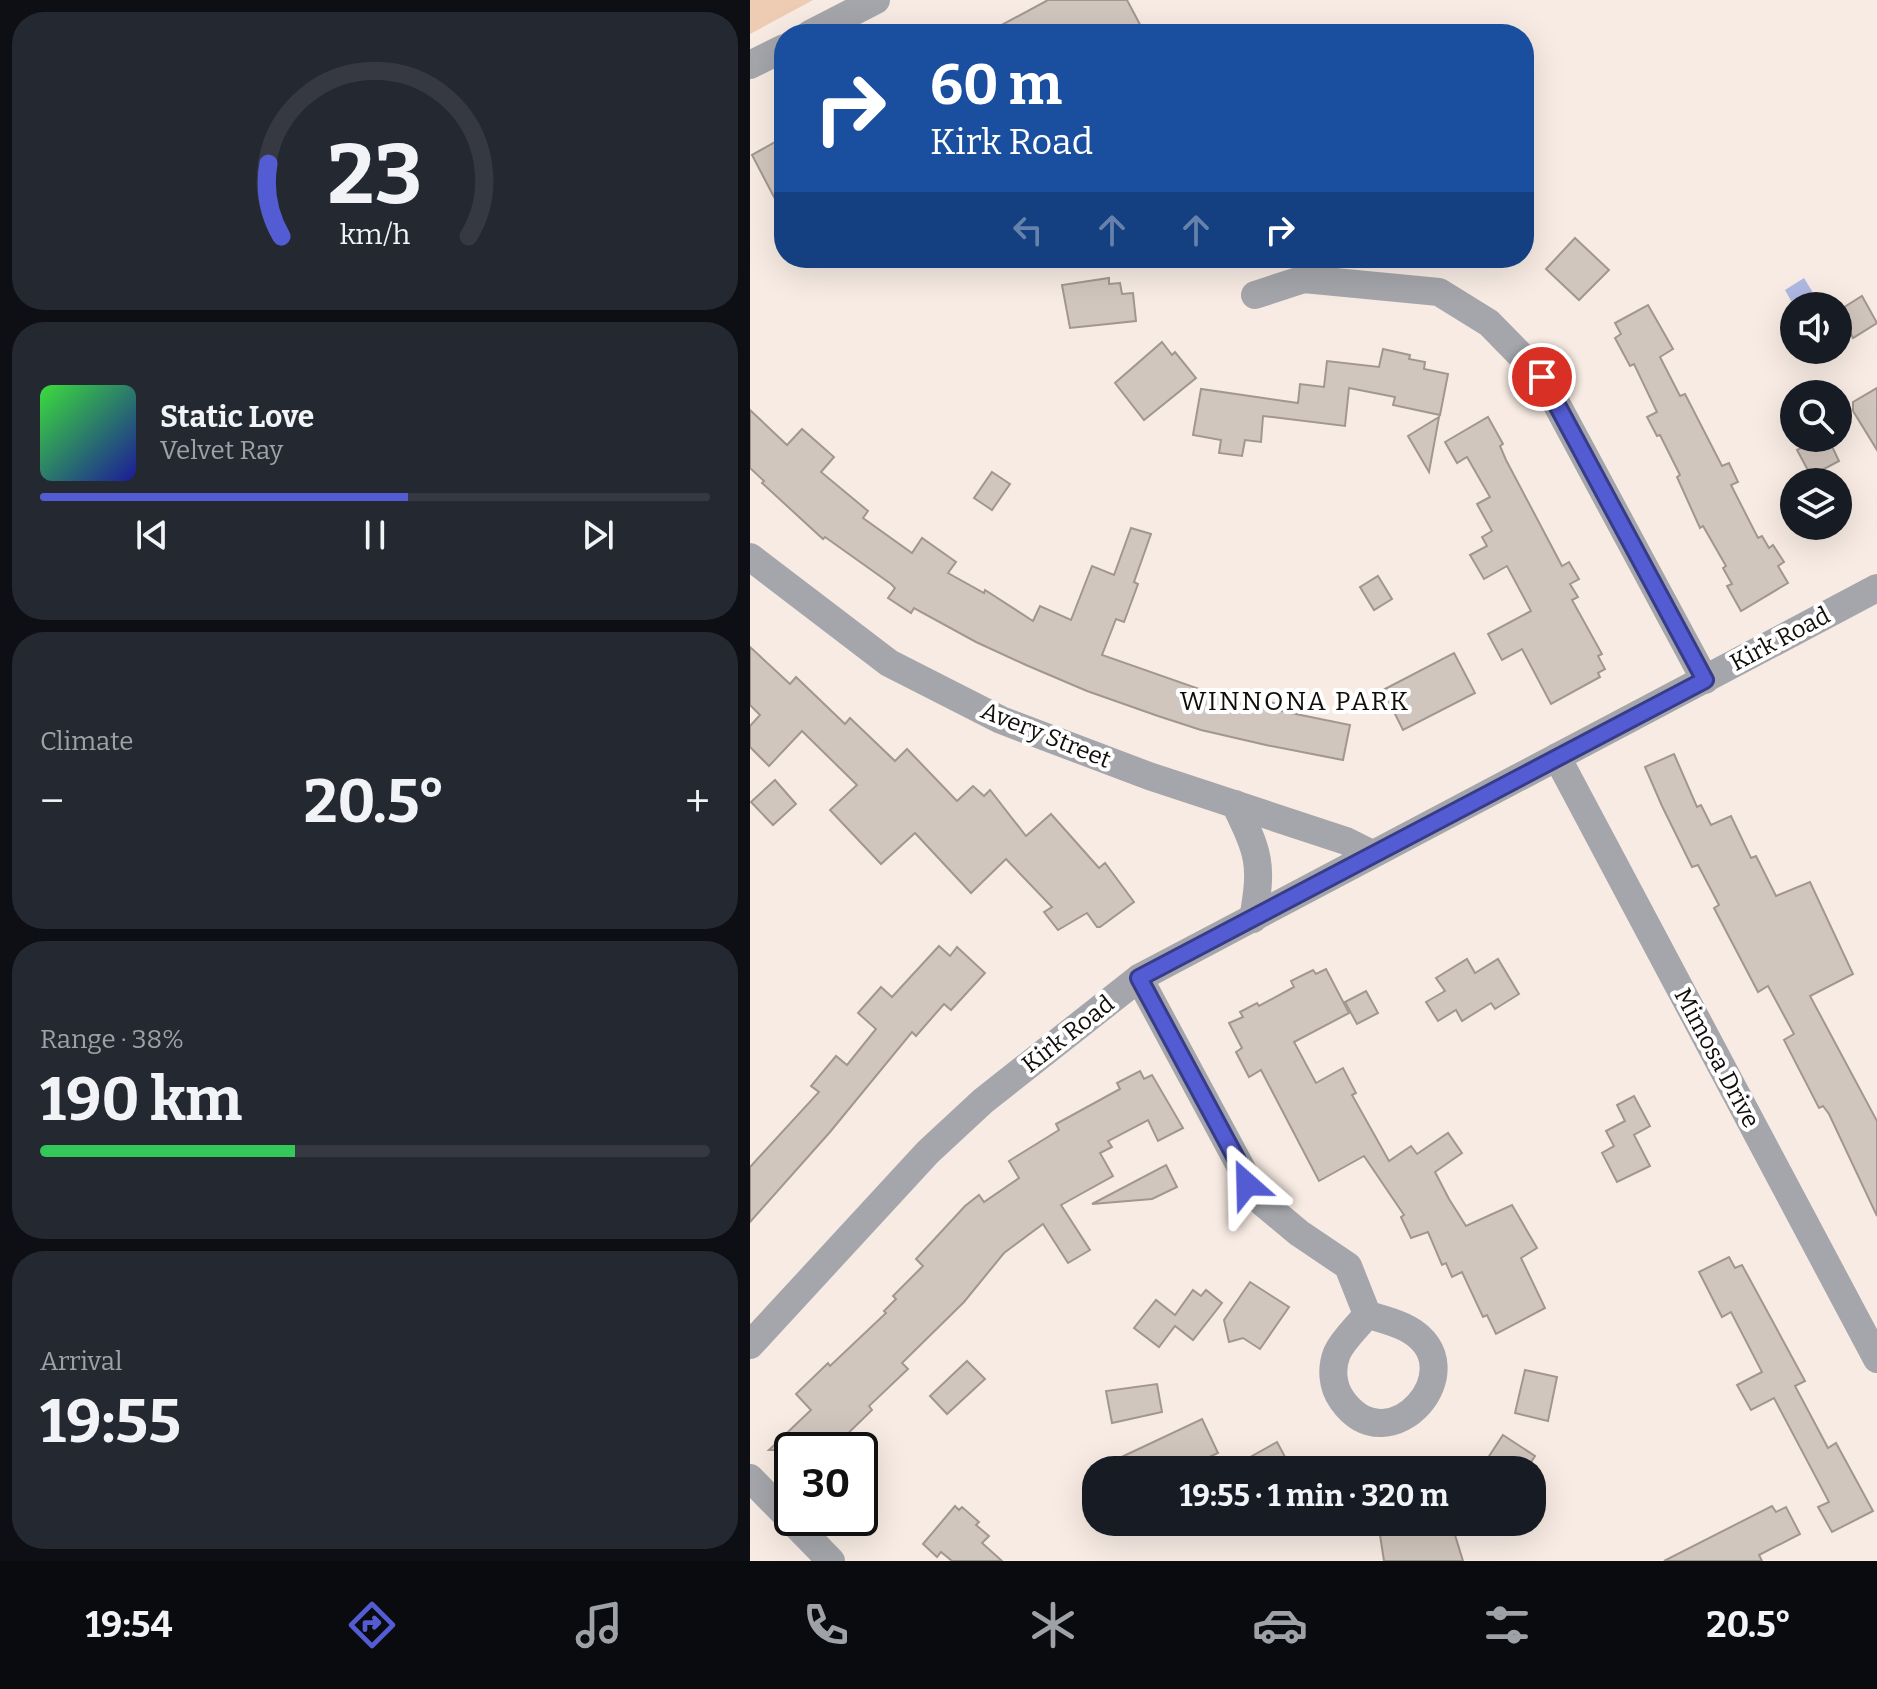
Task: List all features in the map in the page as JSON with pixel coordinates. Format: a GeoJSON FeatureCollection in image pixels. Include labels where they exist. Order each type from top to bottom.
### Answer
{"type":"FeatureCollection","features":[{"type":"Feature","properties":{"kind":"street"},"geometry":{"type":"LineString","coordinates":[[829,24],[876,0]]}},
{"type":"Feature","properties":{"kind":"street"},"geometry":{"type":"LineString","coordinates":[[750,65],[774,53]]}},
{"type":"Feature","properties":{"kind":"street"},"geometry":{"type":"LineString","coordinates":[[1255,295],[1304,279],[1439,292],[1489,323],[1542,377],[1705,680]]}},
{"type":"Feature","properties":{"kind":"street","name":"Avery Street"},"geometry":{"type":"LineString","coordinates":[[750,557],[889,663],[1001,720],[1149,776],[1346,841],[1372,854]]}},
{"type":"Feature","properties":{"kind":"street","name":"Kirk Road"},"geometry":{"type":"LineString","coordinates":[[750,1345],[939,1142],[983,1101],[1139,978],[1877,588]]}},
{"type":"Feature","properties":{"kind":"street","name":"Mimosa Drive"},"geometry":{"type":"LineString","coordinates":[[1557,757],[1877,1359]]}},
{"type":"Feature","properties":{"kind":"street"},"geometry":{"type":"LineString","coordinates":[[1235,804],[1255,846],[1260,867],[1253,919]]}},
{"type":"Feature","properties":{"kind":"street"},"geometry":{"type":"LineString","coordinates":[[1139,978],[1244,1173],[1247,1184],[1257,1198],[1299,1233],[1348,1266],[1367,1314]]}},
{"type":"Feature","properties":{"kind":"street"},"geometry":{"type":"LineString","coordinates":[[750,1478],[831,1561]]}},
{"type":"Feature","properties":{"kind":"shaded area"},"geometry":{"type":"Polygon","coordinates":[[[750,0],[813,0],[750,34],[750,0]]]}},
{"type":"Feature","properties":{"kind":"water"},"geometry":{"type":"Polygon","coordinates":[[[1804,278],[1812,292],[1786,292],[1804,278]]]}},
{"type":"Feature","properties":{"kind":"building"},"geometry":{"type":"Polygon","coordinates":[[[1048,0],[1127,0],[1140,24],[1004,24],[1048,0]]]}},
{"type":"Feature","properties":{"kind":"building"},"geometry":{"type":"Polygon","coordinates":[[[774,143],[774,197],[752,155],[774,143]]]}},
{"type":"Feature","properties":{"kind":"building"},"geometry":{"type":"Polygon","coordinates":[[[1575,238],[1609,270],[1579,300],[1546,269],[1575,238]]]}},
{"type":"Feature","properties":{"kind":"building"},"geometry":{"type":"Polygon","coordinates":[[[1109,278],[1109,284],[1120,283],[1122,294],[1133,293],[1136,321],[1070,328],[1062,285],[1109,278]]]}},
{"type":"Feature","properties":{"kind":"building"},"geometry":{"type":"Polygon","coordinates":[[[1862,296],[1877,323],[1853,338],[1852,336],[1852,302],[1862,296]]]}},
{"type":"Feature","properties":{"kind":"building"},"geometry":{"type":"Polygon","coordinates":[[[1648,305],[1673,349],[1660,357],[1680,396],[1685,394],[1722,466],[1729,463],[1738,482],[1731,485],[1758,538],[1762,536],[1769,548],[1773,545],[1784,562],[1778,566],[1788,583],[1741,611],[1727,586],[1732,584],[1723,568],[1726,566],[1703,526],[1700,528],[1677,477],[1680,475],[1647,417],[1657,412],[1634,364],[1630,366],[1615,338],[1621,334],[1615,323],[1648,305]]]}},
{"type":"Feature","properties":{"kind":"building"},"geometry":{"type":"Polygon","coordinates":[[[1162,342],[1172,355],[1175,352],[1196,378],[1144,420],[1115,383],[1162,342]]]}},
{"type":"Feature","properties":{"kind":"building"},"geometry":{"type":"Polygon","coordinates":[[[1383,349],[1410,355],[1409,359],[1425,362],[1424,369],[1448,374],[1440,415],[1393,405],[1395,397],[1349,388],[1345,426],[1263,416],[1261,442],[1245,440],[1242,456],[1219,453],[1221,440],[1193,435],[1201,389],[1298,403],[1300,384],[1324,387],[1327,361],[1379,367],[1383,349]]]}},
{"type":"Feature","properties":{"kind":"building"},"geometry":{"type":"Polygon","coordinates":[[[1877,388],[1877,450],[1853,411],[1853,402],[1877,388]]]}},
{"type":"Feature","properties":{"kind":"building"},"geometry":{"type":"Polygon","coordinates":[[[750,410],[787,445],[802,429],[834,457],[821,472],[868,511],[863,518],[912,553],[922,538],[956,562],[948,573],[984,593],[985,590],[1033,621],[1040,606],[1071,620],[1092,566],[1114,575],[1131,528],[1151,534],[1124,622],[1116,619],[1102,655],[1256,709],[1259,699],[1277,704],[1276,710],[1350,725],[1343,760],[1201,730],[1158,716],[1026,665],[914,608],[911,613],[888,598],[895,588],[891,584],[825,537],[823,539],[750,468],[750,410]]]}},
{"type":"Feature","properties":{"kind":"building"},"geometry":{"type":"Polygon","coordinates":[[[1439,417],[1429,472],[1408,436],[1439,417]]]}},
{"type":"Feature","properties":{"kind":"building"},"geometry":{"type":"Polygon","coordinates":[[[1488,417],[1503,444],[1500,446],[1506,460],[1562,566],[1569,562],[1579,579],[1570,584],[1578,597],[1572,600],[1602,654],[1598,656],[1605,669],[1598,673],[1600,677],[1551,704],[1522,649],[1502,660],[1488,634],[1531,611],[1507,566],[1484,579],[1470,555],[1487,546],[1482,537],[1492,531],[1477,504],[1490,497],[1467,457],[1457,463],[1445,442],[1488,417]]]}},
{"type":"Feature","properties":{"kind":"building"},"geometry":{"type":"Polygon","coordinates":[[[1798,452],[1835,452],[1839,461],[1826,468],[1807,468],[1798,452]]]}},
{"type":"Feature","properties":{"kind":"building"},"geometry":{"type":"Polygon","coordinates":[[[992,472],[1010,484],[992,510],[974,498],[992,472]]]}},
{"type":"Feature","properties":{"kind":"building"},"geometry":{"type":"Polygon","coordinates":[[[1378,576],[1392,599],[1374,610],[1360,587],[1378,576]]]}},
{"type":"Feature","properties":{"kind":"building"},"geometry":{"type":"Polygon","coordinates":[[[750,647],[790,684],[796,677],[845,724],[850,718],[895,761],[907,749],[957,801],[973,786],[984,796],[990,790],[1026,836],[1051,814],[1099,868],[1105,863],[1134,902],[1100,927],[1087,913],[1058,930],[1044,912],[1052,907],[1006,859],[971,893],[915,833],[881,864],[830,810],[857,785],[802,731],[769,766],[750,747],[750,726],[760,715],[750,705],[750,647]]]}},
{"type":"Feature","properties":{"kind":"building"},"geometry":{"type":"Polygon","coordinates":[[[1454,653],[1475,693],[1403,730],[1383,690],[1454,653]]]}},
{"type":"Feature","properties":{"kind":"building"},"geometry":{"type":"Polygon","coordinates":[[[1674,754],[1697,807],[1701,805],[1711,825],[1731,816],[1751,858],[1756,856],[1776,896],[1810,882],[1853,974],[1810,996],[1877,1121],[1877,1216],[1829,1114],[1823,1106],[1819,1108],[1784,1040],[1794,1034],[1768,986],[1758,992],[1714,908],[1719,905],[1698,865],[1692,867],[1662,806],[1645,767],[1674,754]]]}},
{"type":"Feature","properties":{"kind":"building"},"geometry":{"type":"Polygon","coordinates":[[[775,780],[796,804],[773,825],[751,802],[775,780]]]}},
{"type":"Feature","properties":{"kind":"building"},"geometry":{"type":"Polygon","coordinates":[[[939,946],[950,956],[957,947],[985,973],[951,1010],[944,1004],[916,1036],[912,1032],[830,1132],[750,1222],[750,1167],[819,1092],[811,1086],[836,1056],[847,1065],[876,1029],[858,1013],[881,987],[892,997],[939,946]]]}},
{"type":"Feature","properties":{"kind":"building"},"geometry":{"type":"Polygon","coordinates":[[[1467,959],[1475,973],[1498,959],[1519,994],[1495,1009],[1491,1003],[1462,1021],[1456,1010],[1438,1021],[1426,1002],[1445,991],[1436,978],[1467,959]]]}},
{"type":"Feature","properties":{"kind":"building"},"geometry":{"type":"Polygon","coordinates":[[[1326,969],[1349,1013],[1294,1042],[1316,1083],[1343,1068],[1356,1093],[1352,1095],[1389,1161],[1411,1146],[1417,1154],[1448,1133],[1462,1153],[1435,1172],[1449,1199],[1466,1226],[1512,1205],[1537,1248],[1521,1258],[1545,1308],[1496,1334],[1487,1315],[1483,1317],[1462,1272],[1452,1277],[1446,1263],[1442,1265],[1428,1232],[1411,1238],[1401,1217],[1404,1215],[1364,1156],[1319,1181],[1261,1070],[1249,1077],[1236,1052],[1242,1048],[1229,1023],[1243,1017],[1240,1012],[1257,1003],[1259,1006],[1294,987],[1291,981],[1313,970],[1316,974],[1326,969]]]}},
{"type":"Feature","properties":{"kind":"building"},"geometry":{"type":"Polygon","coordinates":[[[1366,991],[1378,1013],[1357,1024],[1345,1002],[1366,991]]]}},
{"type":"Feature","properties":{"kind":"building"},"geometry":{"type":"Polygon","coordinates":[[[1140,1071],[1144,1079],[1152,1075],[1183,1128],[1158,1141],[1148,1120],[1108,1141],[1112,1147],[1100,1153],[1113,1176],[1061,1205],[1090,1250],[1068,1263],[1043,1224],[1004,1253],[964,1302],[902,1363],[908,1369],[869,1406],[872,1410],[849,1432],[788,1432],[811,1410],[796,1394],[886,1313],[884,1311],[896,1299],[893,1296],[923,1266],[916,1259],[965,1206],[979,1195],[984,1202],[1019,1178],[1009,1161],[1059,1130],[1056,1124],[1120,1089],[1117,1083],[1140,1071]]]}},
{"type":"Feature","properties":{"kind":"building"},"geometry":{"type":"Polygon","coordinates":[[[1634,1096],[1650,1126],[1634,1135],[1650,1166],[1617,1182],[1602,1153],[1614,1146],[1606,1131],[1625,1121],[1617,1105],[1634,1096]]]}},
{"type":"Feature","properties":{"kind":"building"},"geometry":{"type":"Polygon","coordinates":[[[1166,1165],[1177,1187],[1152,1199],[1092,1204],[1166,1165]]]}},
{"type":"Feature","properties":{"kind":"building"},"geometry":{"type":"Polygon","coordinates":[[[1729,1257],[1735,1268],[1742,1265],[1805,1381],[1795,1386],[1828,1448],[1836,1443],[1873,1511],[1832,1532],[1818,1507],[1829,1502],[1774,1398],[1751,1410],[1737,1385],[1762,1372],[1731,1312],[1722,1317],[1699,1272],[1729,1257]]]}},
{"type":"Feature","properties":{"kind":"building"},"geometry":{"type":"Polygon","coordinates":[[[1250,1282],[1289,1307],[1260,1349],[1243,1338],[1229,1342],[1224,1320],[1250,1282]]]}},
{"type":"Feature","properties":{"kind":"building"},"geometry":{"type":"Polygon","coordinates":[[[1193,1290],[1201,1296],[1206,1290],[1222,1303],[1193,1340],[1175,1326],[1159,1347],[1134,1328],[1156,1300],[1175,1315],[1193,1290]]]}},
{"type":"Feature","properties":{"kind":"building"},"geometry":{"type":"Polygon","coordinates":[[[967,1361],[985,1379],[947,1414],[930,1396],[967,1361]]]}},
{"type":"Feature","properties":{"kind":"building"},"geometry":{"type":"Polygon","coordinates":[[[1525,1370],[1557,1377],[1548,1421],[1515,1413],[1525,1370]]]}},
{"type":"Feature","properties":{"kind":"building"},"geometry":{"type":"Polygon","coordinates":[[[1157,1384],[1162,1412],[1112,1423],[1106,1391],[1157,1384]]]}},
{"type":"Feature","properties":{"kind":"building"},"geometry":{"type":"Polygon","coordinates":[[[1202,1419],[1218,1453],[1211,1456],[1124,1456],[1202,1419]]]}},
{"type":"Feature","properties":{"kind":"building"},"geometry":{"type":"Polygon","coordinates":[[[1503,1435],[1535,1456],[1489,1456],[1503,1435]]]}},
{"type":"Feature","properties":{"kind":"building"},"geometry":{"type":"Polygon","coordinates":[[[1277,1442],[1284,1456],[1252,1456],[1277,1442]]]}},
{"type":"Feature","properties":{"kind":"building"},"geometry":{"type":"Polygon","coordinates":[[[955,1506],[959,1510],[962,1507],[979,1522],[976,1525],[989,1536],[982,1543],[1002,1561],[952,1561],[941,1552],[937,1557],[923,1544],[955,1506]]]}},
{"type":"Feature","properties":{"kind":"building"},"geometry":{"type":"Polygon","coordinates":[[[1772,1506],[1776,1512],[1786,1507],[1800,1534],[1759,1555],[1762,1561],[1664,1561],[1772,1506]]]}},
{"type":"Feature","properties":{"kind":"building"},"geometry":{"type":"Polygon","coordinates":[[[1380,1536],[1455,1536],[1463,1561],[1384,1561],[1380,1536]]]}},
{"type":"Feature","properties":{"kind":"district","name":"WINNONA PARK"},"geometry":{"type":"Point","coordinates":[1295,701]}},
{"type":"Feature","properties":{"kind":"route"},"geometry":{"type":"LineString","coordinates":[[1247,1184],[1244,1173],[1139,978],[1705,680],[1542,377]]}}]}
